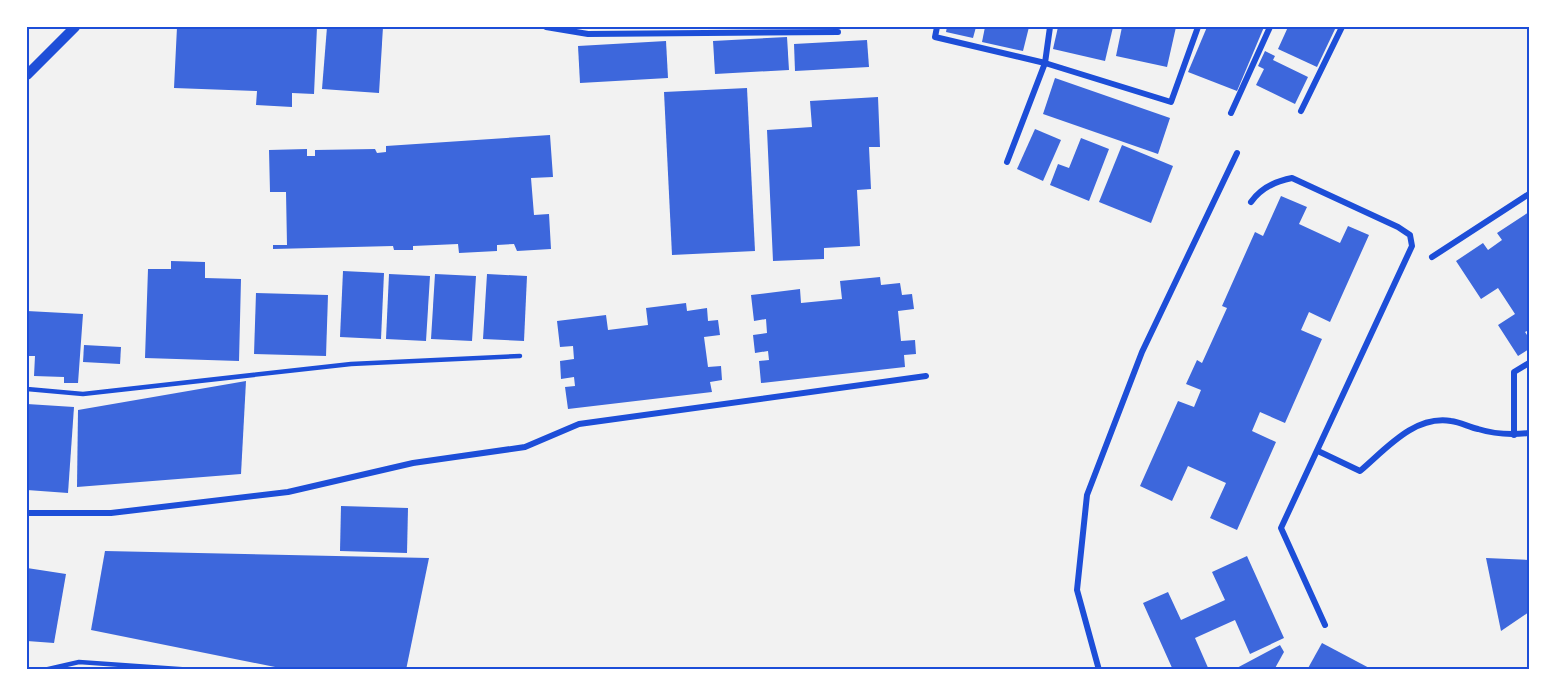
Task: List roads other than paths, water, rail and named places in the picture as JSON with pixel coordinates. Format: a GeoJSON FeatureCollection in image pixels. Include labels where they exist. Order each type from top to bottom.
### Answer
{"type":"FeatureCollection","features":[{"type":"Feature","properties":{"kind":"street"},"geometry":{"type":"LineString","coordinates":[[27,75],[75,27]]}},
{"type":"Feature","properties":{"kind":"street"},"geometry":{"type":"LineString","coordinates":[[546,27],[588,34],[838,32]]}},
{"type":"Feature","properties":{"kind":"street"},"geometry":{"type":"LineString","coordinates":[[937,27],[935,37],[1045,63],[1171,102],[1198,27]]}},
{"type":"Feature","properties":{"kind":"street"},"geometry":{"type":"LineString","coordinates":[[1007,162],[1045,63],[1050,27]]}},
{"type":"Feature","properties":{"kind":"street"},"geometry":{"type":"LineString","coordinates":[[1231,112],[1270,27]]}},
{"type":"Feature","properties":{"kind":"street"},"geometry":{"type":"LineString","coordinates":[[1300,111],[1342,27]]}},
{"type":"Feature","properties":{"kind":"street"},"geometry":{"type":"LineString","coordinates":[[1099,670],[1077,590],[1087,495],[1142,352],[1237,153]]}},
{"type":"Feature","properties":{"kind":"street"},"geometry":{"type":"LineString","coordinates":[[1251,202],[1257,194],[1278,181],[1292,178],[1398,226],[1410,235],[1412,246],[1281,528],[1325,625]]}},
{"type":"Feature","properties":{"kind":"street"},"geometry":{"type":"LineString","coordinates":[[1432,257],[1529,194]]}},
{"type":"Feature","properties":{"kind":"street"},"geometry":{"type":"LineString","coordinates":[[1514,435],[1514,372],[1529,363]]}},
{"type":"Feature","properties":{"kind":"street"},"geometry":{"type":"LineString","coordinates":[[27,513],[111,513],[288,492],[413,463],[525,447],[579,424],[926,375]]}},
{"type":"Feature","properties":{"kind":"street"},"geometry":{"type":"LineString","coordinates":[[1317,451],[1360,471],[1402,435],[1425,422],[1450,421],[1481,430],[1514,435],[1529,433]]}},
{"type":"Feature","properties":{"kind":"lane"},"geometry":{"type":"LineString","coordinates":[[27,389],[83,394],[351,364],[520,356]]}},
{"type":"Feature","properties":{"kind":"lane"},"geometry":{"type":"LineString","coordinates":[[44,670],[79,662],[193,670]]}}]}
